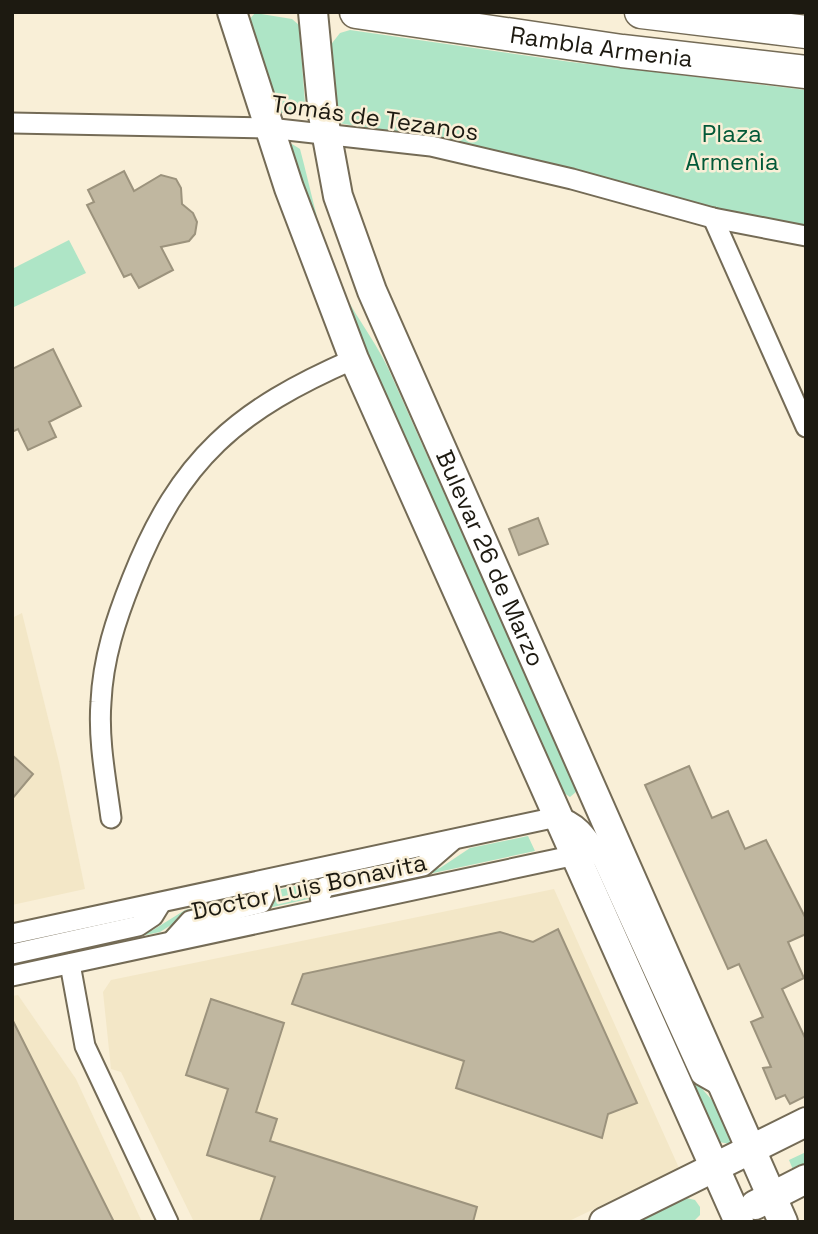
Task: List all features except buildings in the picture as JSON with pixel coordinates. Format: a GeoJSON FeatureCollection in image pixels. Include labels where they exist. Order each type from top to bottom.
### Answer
{"type":"FeatureCollection","features":[{"type":"Feature","properties":{"kind":"main road","name":"Rambla Armenia"},"geometry":{"type":"LineString","coordinates":[[356,12],[609,49],[806,72]]}},
{"type":"Feature","properties":{"kind":"main road","name":"Rambla Armenia"},"geometry":{"type":"LineString","coordinates":[[641,12],[806,32]]}},
{"type":"Feature","properties":{"kind":"street","name":"Bulevar 26 de Marzo"},"geometry":{"type":"LineString","coordinates":[[232,12],[289,188],[354,359],[557,817],[594,846],[725,1088],[783,1222]]}},
{"type":"Feature","properties":{"kind":"street","name":"Bulevar 26 de Marzo"},"geometry":{"type":"LineString","coordinates":[[313,12],[326,134],[338,196],[372,291],[594,846],[732,1219]]}},
{"type":"Feature","properties":{"kind":"street","name":"Tomás de Tezanos"},"geometry":{"type":"LineString","coordinates":[[12,123],[269,128],[430,146],[478,156],[713,218],[806,236]]}},
{"type":"Feature","properties":{"kind":"street"},"geometry":{"type":"LineString","coordinates":[[713,218],[806,427]]}},
{"type":"Feature","properties":{"kind":"street"},"geometry":{"type":"LineString","coordinates":[[111,818],[102,747],[100,703],[113,628],[148,540],[184,478],[210,448],[240,421],[290,389],[354,359]]}},
{"type":"Feature","properties":{"kind":"street","name":"Doctor Luis Bonavita"},"geometry":{"type":"LineString","coordinates":[[12,934],[557,817]]}},
{"type":"Feature","properties":{"kind":"street"},"geometry":{"type":"LineString","coordinates":[[322,908],[320,897],[325,887],[423,866],[452,841]]}},
{"type":"Feature","properties":{"kind":"street","name":"Doctor Luis Bonavita"},"geometry":{"type":"LineString","coordinates":[[12,976],[594,846]]}},
{"type":"Feature","properties":{"kind":"street"},"geometry":{"type":"LineString","coordinates":[[172,941],[190,921],[261,903],[265,895],[262,881]]}},
{"type":"Feature","properties":{"kind":"street"},"geometry":{"type":"LineString","coordinates":[[12,954],[138,926],[153,916],[161,903]]}},
{"type":"Feature","properties":{"kind":"street"},"geometry":{"type":"LineString","coordinates":[[70,964],[85,1046],[169,1222]]}},
{"type":"Feature","properties":{"kind":"street"},"geometry":{"type":"LineString","coordinates":[[604,1222],[806,1122]]}},
{"type":"Feature","properties":{"kind":"street"},"geometry":{"type":"LineString","coordinates":[[732,1219],[806,1179]]}},
{"type":"Feature","properties":{"kind":"shaded area"},"geometry":{"type":"Polygon","coordinates":[[[22,613],[59,762],[85,889],[12,905],[12,618],[22,613]]]}},
{"type":"Feature","properties":{"kind":"shaded area"},"geometry":{"type":"Polygon","coordinates":[[[554,889],[679,1168],[567,1222],[194,1222],[121,1072],[111,1069],[103,992],[111,980],[554,889]]]}},
{"type":"Feature","properties":{"kind":"shaded area"},"geometry":{"type":"Polygon","coordinates":[[[18,995],[76,1079],[142,1222],[12,1222],[12,996],[18,995]]]}},
{"type":"Feature","properties":{"kind":"green space"},"geometry":{"type":"Polygon","coordinates":[[[255,13],[292,19],[299,25],[305,103],[297,115],[276,112],[249,20],[255,13]]]}},
{"type":"Feature","properties":{"kind":"green space","name":"Plaza Armenia"},"geometry":{"type":"Polygon","coordinates":[[[350,30],[571,62],[806,90],[806,230],[722,213],[501,152],[339,123],[334,118],[329,47],[340,33],[350,30]]]}},
{"type":"Feature","properties":{"kind":"green space"},"geometry":{"type":"Polygon","coordinates":[[[292,144],[300,149],[323,239],[335,274],[388,367],[576,786],[577,791],[570,797],[561,791],[419,476],[320,247],[290,148],[292,144]]]}},
{"type":"Feature","properties":{"kind":"green space"},"geometry":{"type":"Polygon","coordinates":[[[69,240],[86,273],[14,307],[12,269],[69,240]]]}},
{"type":"Feature","properties":{"kind":"green space"},"geometry":{"type":"Polygon","coordinates":[[[528,836],[535,851],[336,894],[335,891],[440,868],[470,848],[528,836]]]}},
{"type":"Feature","properties":{"kind":"green space"},"geometry":{"type":"Polygon","coordinates":[[[597,870],[691,1076],[724,1114],[732,1140],[730,1144],[719,1142],[597,870]]]}},
{"type":"Feature","properties":{"kind":"green space"},"geometry":{"type":"Polygon","coordinates":[[[326,879],[314,887],[308,899],[264,909],[278,890],[326,879]]]}},
{"type":"Feature","properties":{"kind":"green space"},"geometry":{"type":"Polygon","coordinates":[[[252,895],[252,899],[187,915],[160,932],[12,963],[12,960],[153,930],[185,910],[252,895]]]}},
{"type":"Feature","properties":{"kind":"green space"},"geometry":{"type":"Polygon","coordinates":[[[806,1152],[806,1166],[794,1172],[789,1160],[806,1152]]]}},
{"type":"Feature","properties":{"kind":"green space"},"geometry":{"type":"Polygon","coordinates":[[[686,1198],[695,1200],[700,1207],[700,1215],[693,1222],[637,1222],[686,1198]]]}}]}
